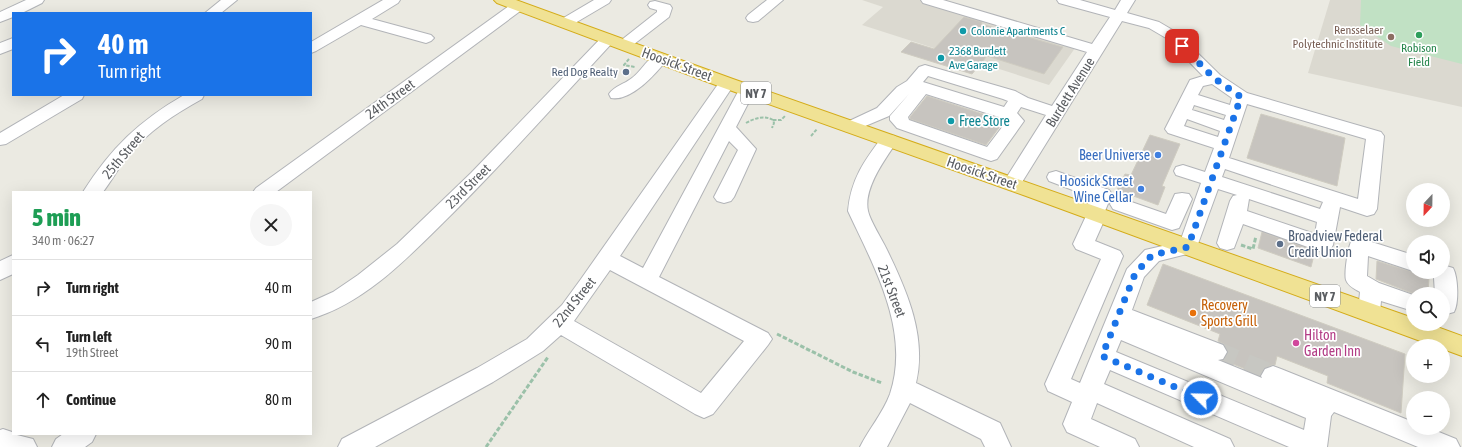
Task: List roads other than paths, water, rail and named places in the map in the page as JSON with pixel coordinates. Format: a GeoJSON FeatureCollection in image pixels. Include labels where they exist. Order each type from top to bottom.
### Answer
{"type":"FeatureCollection","features":[{"type":"Feature","properties":{"kind":"highway","name":"Hoosick Street"},"geometry":{"type":"LineString","coordinates":[[510,3],[747,90],[1012,183],[1369,312],[1406,322]]}},
{"type":"Feature","properties":{"kind":"highway","name":"Hoosick Street"},"geometry":{"type":"LineString","coordinates":[[1435,331],[1462,346]]}},
{"type":"Feature","properties":{"kind":"street"},"geometry":{"type":"LineString","coordinates":[[12,12],[37,0]]}},
{"type":"Feature","properties":{"kind":"street"},"geometry":{"type":"LineString","coordinates":[[213,12],[230,0]]}},
{"type":"Feature","properties":{"kind":"street"},"geometry":{"type":"LineString","coordinates":[[312,47],[393,0]]}},
{"type":"Feature","properties":{"kind":"street"},"geometry":{"type":"LineString","coordinates":[[566,23],[604,0]]}},
{"type":"Feature","properties":{"kind":"street"},"geometry":{"type":"LineString","coordinates":[[753,18],[776,0]]}},
{"type":"Feature","properties":{"kind":"street"},"geometry":{"type":"LineString","coordinates":[[928,0],[1096,50]]}},
{"type":"Feature","properties":{"kind":"street"},"geometry":{"type":"LineString","coordinates":[[1064,0],[1154,25],[1171,35],[1214,78],[1236,112]]}},
{"type":"Feature","properties":{"kind":"street","name":"Burdett Avenue"},"geometry":{"type":"LineString","coordinates":[[1012,183],[1128,0]]}},
{"type":"Feature","properties":{"kind":"street","name":"24th Street"},"geometry":{"type":"LineString","coordinates":[[264,191],[510,3]]}},
{"type":"Feature","properties":{"kind":"street","name":"23rd Street"},"geometry":{"type":"LineString","coordinates":[[312,311],[341,298],[366,281],[404,249],[616,42],[664,14],[665,8],[655,5]]}},
{"type":"Feature","properties":{"kind":"street"},"geometry":{"type":"LineString","coordinates":[[0,18],[12,12]]}},
{"type":"Feature","properties":{"kind":"street"},"geometry":{"type":"LineString","coordinates":[[360,20],[426,38]]}},
{"type":"Feature","properties":{"kind":"street"},"geometry":{"type":"LineString","coordinates":[[0,25],[12,28]]}},
{"type":"Feature","properties":{"kind":"street"},"geometry":{"type":"LineString","coordinates":[[0,49],[12,43]]}},
{"type":"Feature","properties":{"kind":"street"},"geometry":{"type":"LineString","coordinates":[[617,94],[638,82],[660,58]]}},
{"type":"Feature","properties":{"kind":"street"},"geometry":{"type":"LineString","coordinates":[[851,127],[883,112],[903,90],[918,86],[1008,114],[1015,121],[991,155],[903,124],[898,120],[918,86],[925,70],[1056,113]]}},
{"type":"Feature","properties":{"kind":"street"},"geometry":{"type":"LineString","coordinates":[[1185,105],[1236,112],[1375,136],[1367,209],[1332,198],[1221,153],[1174,129],[1185,105],[1196,83],[1214,78]]}},
{"type":"Feature","properties":{"kind":"street","name":"22nd Street"},"geometry":{"type":"LineString","coordinates":[[351,447],[491,371],[535,345],[558,323],[570,311],[607,259],[727,82]]}},
{"type":"Feature","properties":{"kind":"street"},"geometry":{"type":"LineString","coordinates":[[647,280],[736,127],[747,90]]}},
{"type":"Feature","properties":{"kind":"street"},"geometry":{"type":"LineString","coordinates":[[0,140],[74,96]]}},
{"type":"Feature","properties":{"kind":"street","name":"25th Street"},"geometry":{"type":"LineString","coordinates":[[94,191],[124,149],[137,136],[150,124],[194,96]]}},
{"type":"Feature","properties":{"kind":"street"},"geometry":{"type":"LineString","coordinates":[[1008,114],[1018,100]]}},
{"type":"Feature","properties":{"kind":"street"},"geometry":{"type":"LineString","coordinates":[[883,112],[881,123],[885,139]]}},
{"type":"Feature","properties":{"kind":"street"},"geometry":{"type":"LineString","coordinates":[[1126,447],[1076,424],[1135,274],[1152,255],[1188,247],[1236,112]]}},
{"type":"Feature","properties":{"kind":"street"},"geometry":{"type":"LineString","coordinates":[[724,197],[747,149],[736,127]]}},
{"type":"Feature","properties":{"kind":"street","name":"21st Street"},"geometry":{"type":"LineString","coordinates":[[873,447],[896,405],[893,385],[908,363],[907,335],[900,307],[858,210],[858,197],[861,183],[885,139]]}},
{"type":"Feature","properties":{"kind":"street"},"geometry":{"type":"LineString","coordinates":[[1183,171],[1328,219]]}},
{"type":"Feature","properties":{"kind":"street"},"geometry":{"type":"LineString","coordinates":[[1056,177],[1102,194],[1083,244],[1113,256],[1057,384],[1088,393],[1221,447]]}},
{"type":"Feature","properties":{"kind":"street"},"geometry":{"type":"LineString","coordinates":[[1232,246],[1236,214],[1243,191]]}},
{"type":"Feature","properties":{"kind":"street"},"geometry":{"type":"LineString","coordinates":[[1236,214],[1323,245],[1332,198]]}},
{"type":"Feature","properties":{"kind":"street"},"geometry":{"type":"LineString","coordinates":[[1120,204],[1172,223],[1180,205],[1198,217]]}},
{"type":"Feature","properties":{"kind":"street"},"geometry":{"type":"LineString","coordinates":[[1142,230],[1152,255]]}},
{"type":"Feature","properties":{"kind":"street"},"geometry":{"type":"LineString","coordinates":[[1406,261],[1359,245],[1356,279],[1371,288],[1406,300]]}},
{"type":"Feature","properties":{"kind":"street"},"geometry":{"type":"LineString","coordinates":[[558,323],[704,407],[760,339],[607,259]]}},
{"type":"Feature","properties":{"kind":"street"},"geometry":{"type":"LineString","coordinates":[[0,272],[12,264]]}},
{"type":"Feature","properties":{"kind":"street"},"geometry":{"type":"LineString","coordinates":[[1369,312],[1371,288]]}},
{"type":"Feature","properties":{"kind":"street"},"geometry":{"type":"LineString","coordinates":[[1116,321],[1215,352]]}},
{"type":"Feature","properties":{"kind":"street"},"geometry":{"type":"LineString","coordinates":[[1116,321],[1324,406],[1446,447]]}},
{"type":"Feature","properties":{"kind":"street"},"geometry":{"type":"LineString","coordinates":[[1102,356],[1314,446],[1324,406]]}},
{"type":"Feature","properties":{"kind":"street"},"geometry":{"type":"LineString","coordinates":[[1273,376],[1324,406]]}},
{"type":"Feature","properties":{"kind":"street"},"geometry":{"type":"LineString","coordinates":[[893,385],[991,431],[998,447]]}},
{"type":"Feature","properties":{"kind":"street"},"geometry":{"type":"LineString","coordinates":[[65,447],[82,435]]}},
{"type":"Feature","properties":{"kind":"tunnel"},"geometry":{"type":"LineString","coordinates":[[1215,352],[1273,376]]}},
{"type":"Feature","properties":{"kind":"place","name":"Colonie Apartments C"},"geometry":{"type":"Point","coordinates":[963,31]}},
{"type":"Feature","properties":{"kind":"place","name":"Robison Field"},"geometry":{"type":"Point","coordinates":[1419,35]}},
{"type":"Feature","properties":{"kind":"place","name":"Rensselaer Polytechnic Institute"},"geometry":{"type":"Point","coordinates":[1391,37]}},
{"type":"Feature","properties":{"kind":"place","name":"2368 Burdett Ave Garage"},"geometry":{"type":"Point","coordinates":[941,58]}},
{"type":"Feature","properties":{"kind":"place","name":"Red Dog Realty"},"geometry":{"type":"Point","coordinates":[626,72]}},
{"type":"Feature","properties":{"kind":"place","name":"Free Store"},"geometry":{"type":"Point","coordinates":[951,121]}},
{"type":"Feature","properties":{"kind":"place","name":"Beer Universe"},"geometry":{"type":"Point","coordinates":[1158,155]}},
{"type":"Feature","properties":{"kind":"place","name":"Hoosick Street Wine Cellar"},"geometry":{"type":"Point","coordinates":[1141,189]}},
{"type":"Feature","properties":{"kind":"place","name":"Broadview Federal Credit Union"},"geometry":{"type":"Point","coordinates":[1280,244]}},
{"type":"Feature","properties":{"kind":"place","name":"Recovery Sports Grill"},"geometry":{"type":"Point","coordinates":[1193,313]}},
{"type":"Feature","properties":{"kind":"place","name":"Hilton Garden Inn"},"geometry":{"type":"Point","coordinates":[1296,343]}}]}
